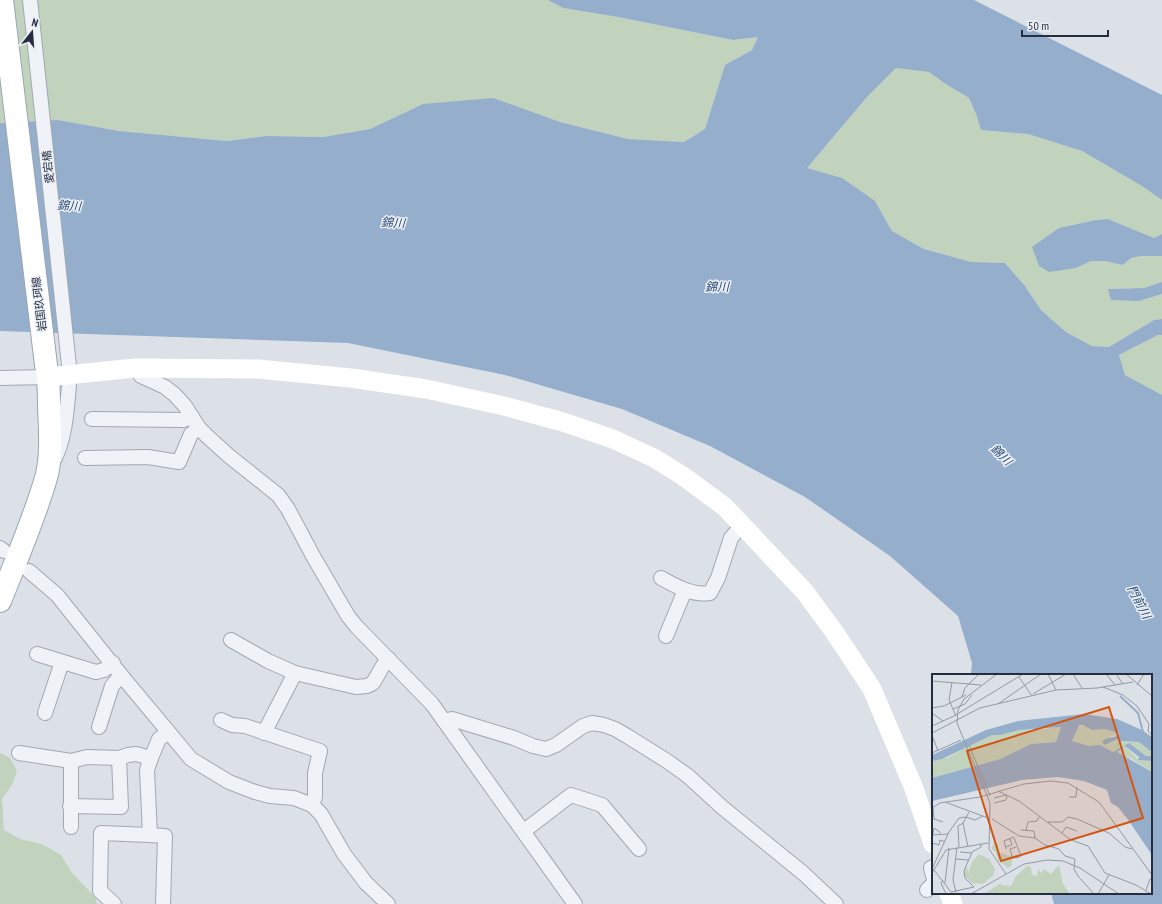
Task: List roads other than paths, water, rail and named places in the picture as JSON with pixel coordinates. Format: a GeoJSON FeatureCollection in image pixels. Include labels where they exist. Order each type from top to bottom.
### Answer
{"type":"FeatureCollection","features":[{"type":"Feature","properties":{"kind":"main road","name":"岩国玖珂線"},"geometry":{"type":"LineString","coordinates":[[0,601],[46,476],[50,447],[47,371],[2,0]]}},
{"type":"Feature","properties":{"kind":"street","name":"愛宕橋"},"geometry":{"type":"LineString","coordinates":[[30,0],[69,366],[65,421],[62,439],[57,455],[46,476]]}},
{"type":"Feature","properties":{"kind":"street"},"geometry":{"type":"LineString","coordinates":[[0,378],[69,366],[258,369],[351,378],[426,389],[504,406],[563,422],[613,439],[654,458],[705,491],[725,507],[805,592],[835,633],[872,689],[913,786],[932,841]]}},
{"type":"Feature","properties":{"kind":"street"},"geometry":{"type":"LineString","coordinates":[[136,368],[141,376],[165,387],[175,395],[185,406],[195,422],[229,456],[278,495],[288,508],[313,556],[348,616],[432,704],[575,904]]}},
{"type":"Feature","properties":{"kind":"street"},"geometry":{"type":"LineString","coordinates":[[92,419],[183,420],[195,422]]}},
{"type":"Feature","properties":{"kind":"street"},"geometry":{"type":"LineString","coordinates":[[85,458],[148,457],[179,462],[195,422]]}},
{"type":"Feature","properties":{"kind":"street"},"geometry":{"type":"LineString","coordinates":[[661,578],[685,590],[703,594],[710,593],[718,578],[731,538],[742,525]]}},
{"type":"Feature","properties":{"kind":"street"},"geometry":{"type":"LineString","coordinates":[[29,571],[57,595],[191,759],[230,782],[255,792],[270,796],[294,798],[312,805],[321,814],[344,854],[366,883],[388,904]]}},
{"type":"Feature","properties":{"kind":"street"},"geometry":{"type":"LineString","coordinates":[[666,636],[685,590]]}},
{"type":"Feature","properties":{"kind":"street"},"geometry":{"type":"LineString","coordinates":[[231,640],[295,673],[356,687],[367,686],[373,683],[384,664],[389,659]]}},
{"type":"Feature","properties":{"kind":"street"},"geometry":{"type":"LineString","coordinates":[[37,654],[96,672],[104,670],[113,663]]}},
{"type":"Feature","properties":{"kind":"street"},"geometry":{"type":"LineString","coordinates":[[45,713],[62,662]]}},
{"type":"Feature","properties":{"kind":"street"},"geometry":{"type":"LineString","coordinates":[[264,733],[295,673]]}},
{"type":"Feature","properties":{"kind":"street"},"geometry":{"type":"LineString","coordinates":[[99,727],[112,686],[121,675]]}},
{"type":"Feature","properties":{"kind":"street"},"geometry":{"type":"LineString","coordinates":[[444,721],[452,719],[546,749],[556,745],[583,726],[592,723],[604,724],[615,729],[667,761],[688,776],[723,808],[803,873],[836,904]]}},
{"type":"Feature","properties":{"kind":"street"},"geometry":{"type":"LineString","coordinates":[[221,720],[232,725],[245,726],[320,751],[315,773],[315,797],[312,805]]}},
{"type":"Feature","properties":{"kind":"street"},"geometry":{"type":"LineString","coordinates":[[150,835],[147,770],[160,740],[168,732]]}},
{"type":"Feature","properties":{"kind":"street"},"geometry":{"type":"LineString","coordinates":[[19,753],[71,761],[87,757],[119,758],[136,754],[151,758]]}},
{"type":"Feature","properties":{"kind":"street"},"geometry":{"type":"LineString","coordinates":[[70,806],[121,807],[119,758]]}},
{"type":"Feature","properties":{"kind":"street"},"geometry":{"type":"LineString","coordinates":[[71,761],[71,828]]}},
{"type":"Feature","properties":{"kind":"street"},"geometry":{"type":"LineString","coordinates":[[524,831],[571,795],[602,805],[639,849]]}},
{"type":"Feature","properties":{"kind":"street"},"geometry":{"type":"LineString","coordinates":[[114,904],[100,891],[101,833],[165,836],[163,904]]}},
{"type":"Feature","properties":{"kind":"street"},"geometry":{"type":"LineString","coordinates":[[949,894],[953,904]]}},
{"type":"Feature","properties":{"kind":"water","name":"錦川"},"geometry":{"type":"Polygon","coordinates":[[[548,0],[974,0],[1162,95],[1162,200],[1142,186],[1082,151],[1028,134],[981,130],[969,98],[929,72],[896,68],[867,97],[807,168],[842,178],[875,201],[892,231],[924,249],[971,262],[1005,263],[1025,286],[1041,310],[1066,332],[1092,346],[1109,347],[1154,320],[1162,319],[1162,335],[1158,335],[1119,355],[1125,375],[1162,395],[1162,904],[1054,904],[1051,894],[1152,894],[1152,674],[970,674],[972,663],[958,616],[890,556],[805,497],[710,446],[622,409],[505,375],[348,343],[0,331],[0,123],[58,120],[119,131],[227,141],[266,136],[323,137],[370,129],[423,104],[493,98],[560,122],[628,139],[684,142],[705,129],[725,65],[752,50],[758,37],[733,40],[618,17],[563,8],[548,0]]]}},
{"type":"Feature","properties":{"kind":"water"},"geometry":{"type":"Polygon","coordinates":[[[1108,219],[1154,238],[1162,234],[1162,256],[1141,256],[1131,258],[1123,265],[1105,261],[1091,261],[1076,268],[1049,272],[1039,266],[1032,247],[1059,228],[1108,219]]]}},
{"type":"Feature","properties":{"kind":"water"},"geometry":{"type":"Polygon","coordinates":[[[1162,282],[1162,294],[1139,301],[1111,300],[1108,289],[1144,288],[1162,282]]]}},
{"type":"Feature","properties":{"kind":"water label","name":"門前川"},"geometry":{"type":"Point","coordinates":[1139,602]}}]}
